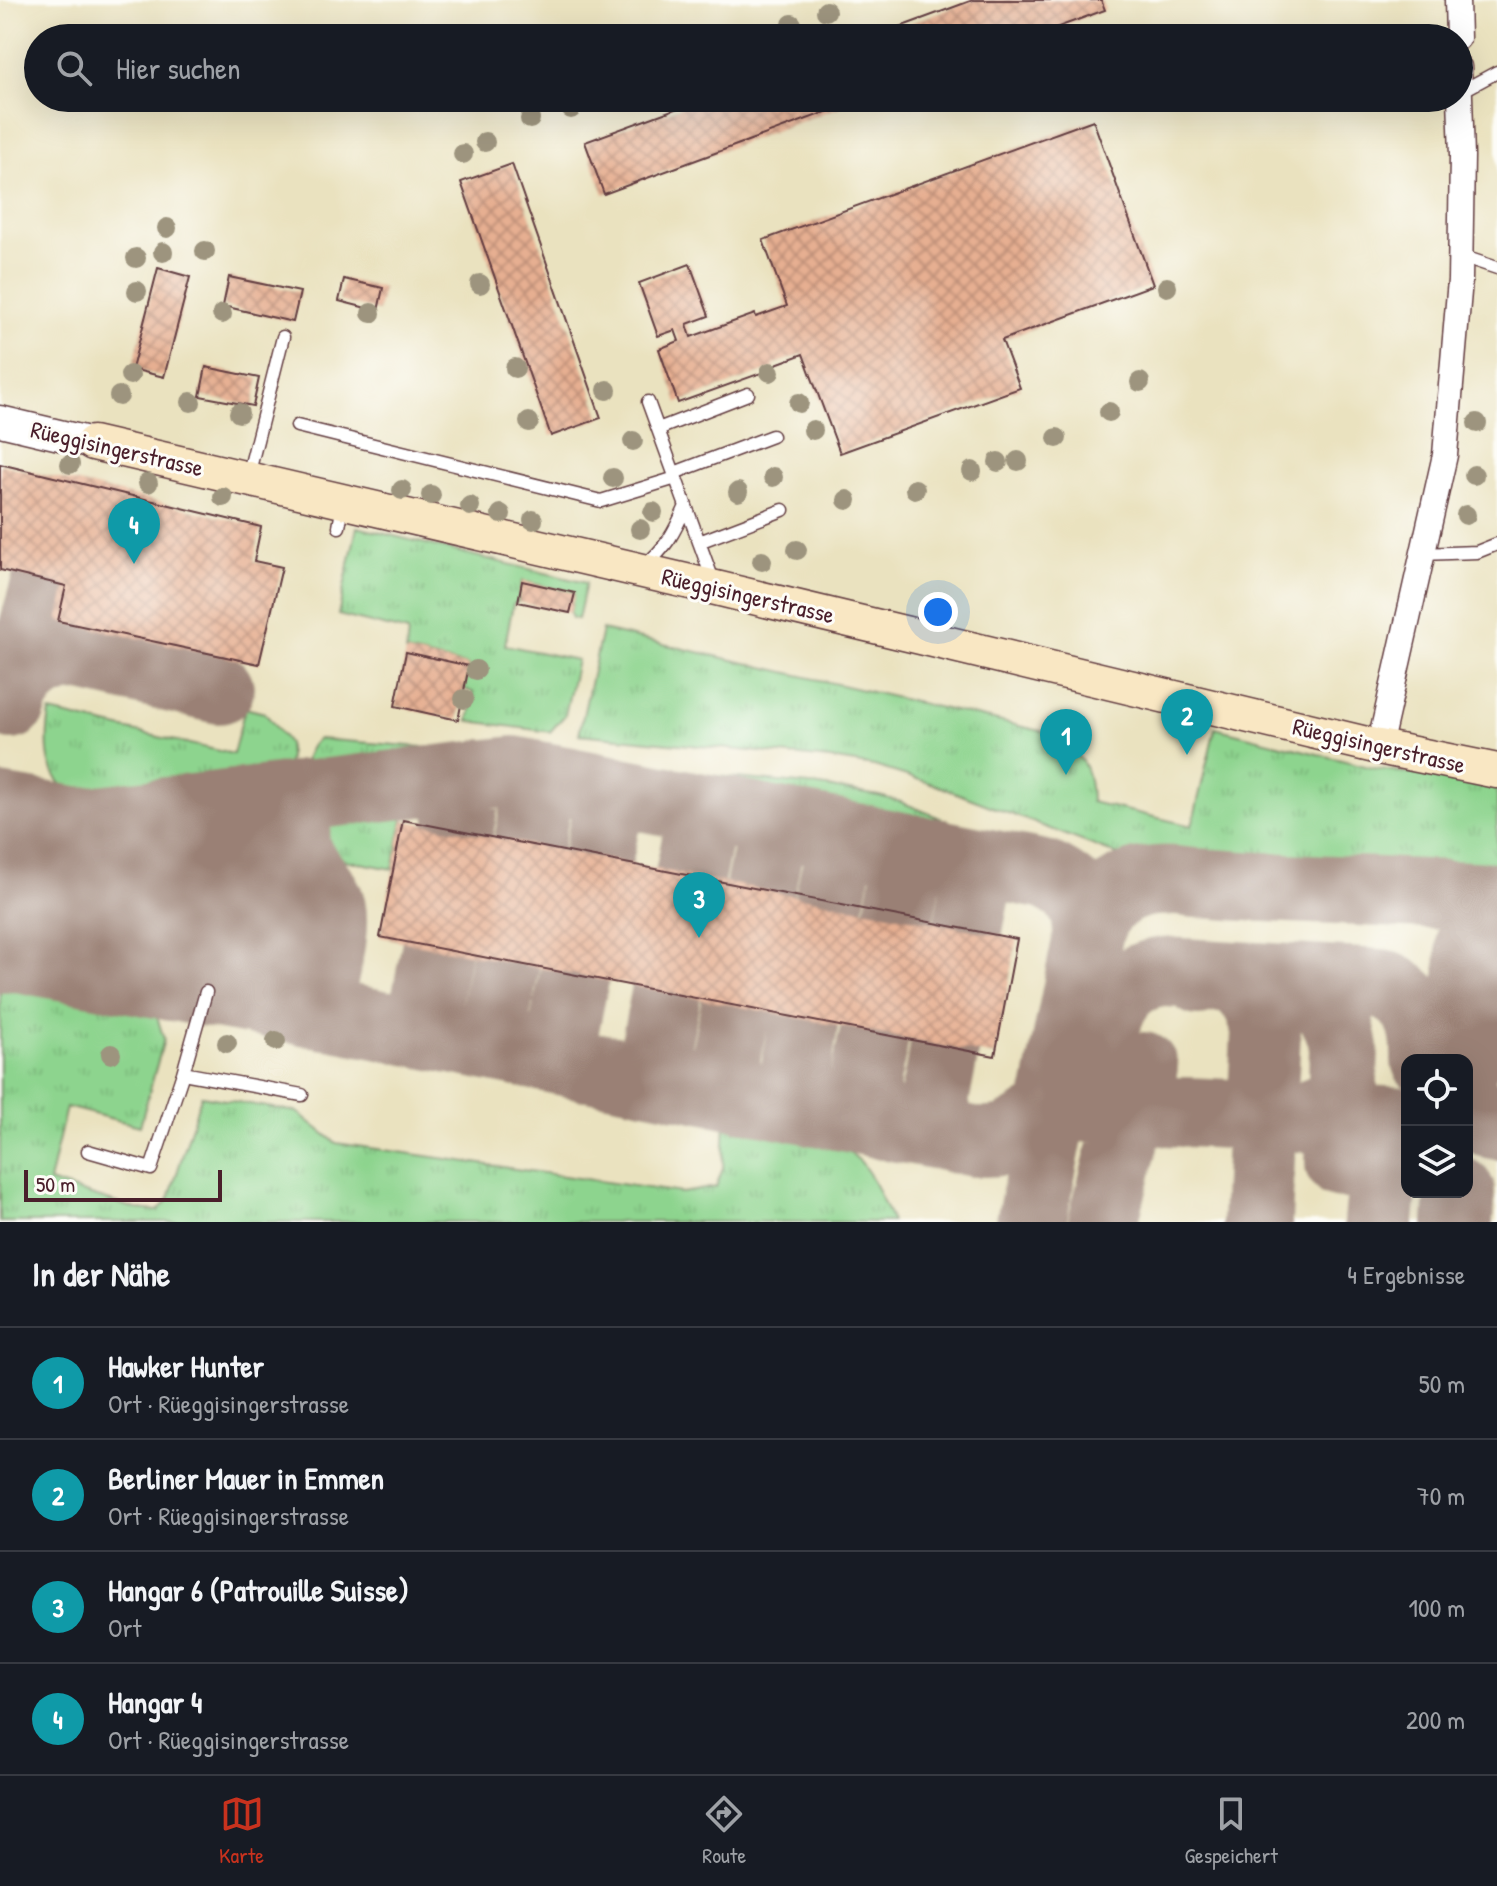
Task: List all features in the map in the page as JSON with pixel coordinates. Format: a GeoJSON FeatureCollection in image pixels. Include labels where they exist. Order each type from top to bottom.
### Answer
{"type":"FeatureCollection","features":[{"type":"Feature","properties":{"kind":"main road","name":"Rüeggisingerstrasse"},"geometry":{"type":"LineString","coordinates":[[93,443],[247,479],[341,515],[638,570],[1379,747],[1497,771]]}},
{"type":"Feature","properties":{"kind":"street"},"geometry":{"type":"LineString","coordinates":[[1457,0],[1458,24]]}},
{"type":"Feature","properties":{"kind":"street"},"geometry":{"type":"LineString","coordinates":[[1379,747],[1445,455],[1461,256],[1461,112]]}},
{"type":"Feature","properties":{"kind":"street","name":"Rüeggisingerstrasse"},"geometry":{"type":"LineString","coordinates":[[0,421],[93,443]]}},
{"type":"Feature","properties":{"kind":"lane"},"geometry":{"type":"LineString","coordinates":[[1473,85],[1497,72]]}},
{"type":"Feature","properties":{"kind":"lane"},"geometry":{"type":"LineString","coordinates":[[1461,256],[1497,268]]}},
{"type":"Feature","properties":{"kind":"lane"},"geometry":{"type":"LineString","coordinates":[[247,479],[283,337]]}},
{"type":"Feature","properties":{"kind":"lane"},"geometry":{"type":"LineString","coordinates":[[658,429],[748,394]]}},
{"type":"Feature","properties":{"kind":"lane"},"geometry":{"type":"LineString","coordinates":[[648,402],[716,588]]}},
{"type":"Feature","properties":{"kind":"lane"},"geometry":{"type":"LineString","coordinates":[[297,426],[601,501],[675,476],[772,436]]}},
{"type":"Feature","properties":{"kind":"lane"},"geometry":{"type":"LineString","coordinates":[[638,570],[656,556],[673,536],[686,506]]}},
{"type":"Feature","properties":{"kind":"lane"},"geometry":{"type":"LineString","coordinates":[[699,542],[783,510]]}},
{"type":"Feature","properties":{"kind":"lane"},"geometry":{"type":"LineString","coordinates":[[1422,554],[1477,552],[1497,544]]}},
{"type":"Feature","properties":{"kind":"lane"},"geometry":{"type":"LineString","coordinates":[[88,1151],[151,1169],[206,992]]}},
{"type":"Feature","properties":{"kind":"lane"},"geometry":{"type":"LineString","coordinates":[[183,1073],[302,1095]]}},
{"type":"Feature","properties":{"kind":"path"},"geometry":{"type":"LineString","coordinates":[[1055,732],[1063,734]]}},
{"type":"Feature","properties":{"kind":"green space"},"geometry":{"type":"Polygon","coordinates":[[[357,527],[586,583],[578,619],[572,618],[570,613],[574,593],[522,581],[518,602],[513,604],[505,645],[577,660],[565,715],[550,732],[469,721],[474,693],[464,689],[469,666],[406,652],[408,632],[338,615],[357,527]]]}},
{"type":"Feature","properties":{"kind":"green space"},"geometry":{"type":"Polygon","coordinates":[[[602,630],[1054,734],[1052,742],[1072,751],[1084,764],[1091,802],[1192,826],[1215,728],[1373,768],[1497,786],[1497,875],[1137,858],[1118,855],[933,784],[874,766],[579,734],[602,630]]]}},
{"type":"Feature","properties":{"kind":"green space"},"geometry":{"type":"Polygon","coordinates":[[[245,708],[265,713],[288,743],[289,759],[284,778],[80,802],[60,783],[50,763],[47,739],[50,712],[233,754],[245,708]]]}},
{"type":"Feature","properties":{"kind":"green space"},"geometry":{"type":"Polygon","coordinates":[[[318,739],[422,747],[424,754],[420,761],[414,763],[302,776],[308,751],[318,739]]]}},
{"type":"Feature","properties":{"kind":"green space"},"geometry":{"type":"Polygon","coordinates":[[[594,766],[820,786],[879,796],[1012,847],[594,766]]]}},
{"type":"Feature","properties":{"kind":"green space"},"geometry":{"type":"Polygon","coordinates":[[[384,806],[398,813],[403,820],[393,869],[328,857],[317,849],[316,835],[327,817],[348,809],[384,806]]]}},
{"type":"Feature","properties":{"kind":"green space"},"geometry":{"type":"Polygon","coordinates":[[[27,982],[131,1002],[157,1017],[164,1039],[140,1126],[66,1107],[49,1182],[136,1209],[158,1211],[169,1199],[201,1096],[297,1112],[336,1143],[682,1193],[716,1187],[723,1168],[725,1119],[825,1137],[861,1162],[872,1178],[892,1222],[0,1222],[0,988],[27,982]]]}},
{"type":"Feature","properties":{"kind":"building"},"geometry":{"type":"Polygon","coordinates":[[[973,0],[1101,0],[1105,10],[1066,24],[908,24],[973,0]]]}},
{"type":"Feature","properties":{"kind":"building"},"geometry":{"type":"Polygon","coordinates":[[[667,112],[826,112],[604,194],[585,142],[667,112]]]}},
{"type":"Feature","properties":{"kind":"building"},"geometry":{"type":"Polygon","coordinates":[[[1093,120],[1153,285],[1002,340],[1020,388],[840,453],[803,354],[773,365],[775,368],[678,403],[659,349],[679,341],[675,330],[658,336],[639,283],[690,264],[709,316],[687,324],[691,337],[787,306],[763,240],[1093,120]]]}},
{"type":"Feature","properties":{"kind":"building"},"geometry":{"type":"Polygon","coordinates":[[[512,164],[601,418],[551,436],[461,182],[512,164]]]}},
{"type":"Feature","properties":{"kind":"building"},"geometry":{"type":"Polygon","coordinates":[[[158,268],[190,277],[164,377],[132,369],[158,268]]]}},
{"type":"Feature","properties":{"kind":"building"},"geometry":{"type":"Polygon","coordinates":[[[229,277],[300,292],[293,322],[223,306],[229,277]]]}},
{"type":"Feature","properties":{"kind":"building"},"geometry":{"type":"Polygon","coordinates":[[[344,279],[383,288],[378,311],[339,301],[344,279]]]}},
{"type":"Feature","properties":{"kind":"building"},"geometry":{"type":"Polygon","coordinates":[[[206,367],[259,378],[253,406],[200,396],[206,367]]]}},
{"type":"Feature","properties":{"kind":"building"},"geometry":{"type":"Polygon","coordinates":[[[0,464],[261,527],[254,561],[282,567],[259,664],[58,621],[66,586],[0,570],[0,464]]]}},
{"type":"Feature","properties":{"kind":"building"},"geometry":{"type":"Polygon","coordinates":[[[522,581],[575,593],[570,613],[518,602],[522,581]]]}},
{"type":"Feature","properties":{"kind":"building"},"geometry":{"type":"Polygon","coordinates":[[[406,652],[469,666],[458,720],[395,706],[406,652]]]}},
{"type":"Feature","properties":{"kind":"building"},"geometry":{"type":"Polygon","coordinates":[[[403,820],[1017,939],[995,1056],[380,937],[403,820]]]}},
{"type":"Feature","properties":{"kind":"taxiway"},"geometry":{"type":"LineString","coordinates":[[12,705],[45,588]]}},
{"type":"Feature","properties":{"kind":"taxiway"},"geometry":{"type":"LineString","coordinates":[[15,696],[27,678],[42,666],[71,657],[219,689]]}},
{"type":"Feature","properties":{"kind":"taxiway"},"geometry":{"type":"LineString","coordinates":[[0,809],[82,822],[514,771],[1045,875],[1064,885],[1078,898],[1086,914],[1088,936],[1031,1222]]}},
{"type":"Feature","properties":{"kind":"taxiway"},"geometry":{"type":"LineString","coordinates":[[450,1039],[432,1024],[426,1001],[467,786],[473,778],[482,774]]}},
{"type":"Feature","properties":{"kind":"taxiway"},"geometry":{"type":"LineString","coordinates":[[516,1052],[501,1036],[495,1014],[537,800],[549,786],[567,781]]}},
{"type":"Feature","properties":{"kind":"taxiway"},"geometry":{"type":"LineString","coordinates":[[277,1006],[268,1000],[265,990],[302,795]]}},
{"type":"Feature","properties":{"kind":"taxiway"},"geometry":{"type":"LineString","coordinates":[[586,1066],[569,1051],[564,1029],[607,813],[618,798],[636,795]]}},
{"type":"Feature","properties":{"kind":"taxiway"},"geometry":{"type":"LineString","coordinates":[[222,995],[213,989],[211,977],[243,803]]}},
{"type":"Feature","properties":{"kind":"taxiway"},"geometry":{"type":"LineString","coordinates":[[171,986],[160,979],[157,968],[186,810]]}},
{"type":"Feature","properties":{"kind":"taxiway"},"geometry":{"type":"LineString","coordinates":[[0,905],[17,812]]}},
{"type":"Feature","properties":{"kind":"taxiway"},"geometry":{"type":"LineString","coordinates":[[677,1084],[662,1071],[655,1048],[700,825],[709,817],[728,812]]}},
{"type":"Feature","properties":{"kind":"taxiway"},"geometry":{"type":"LineString","coordinates":[[111,974],[104,969],[101,959],[129,816]]}},
{"type":"Feature","properties":{"kind":"taxiway"},"geometry":{"type":"LineString","coordinates":[[57,964],[50,958],[48,949],[72,821]]}},
{"type":"Feature","properties":{"kind":"taxiway"},"geometry":{"type":"LineString","coordinates":[[743,1097],[728,1080],[725,1059],[770,839],[782,829],[798,826]]}},
{"type":"Feature","properties":{"kind":"taxiway"},"geometry":{"type":"LineString","coordinates":[[294,839],[300,857],[328,898],[331,908],[329,949],[318,1002],[326,1015]]}},
{"type":"Feature","properties":{"kind":"taxiway"},"geometry":{"type":"LineString","coordinates":[[813,1111],[806,1105],[796,1084],[804,1019],[840,852],[853,842],[868,840]]}},
{"type":"Feature","properties":{"kind":"taxiway"},"geometry":{"type":"LineString","coordinates":[[883,1125],[868,1105],[864,1085],[909,866],[922,856],[937,853]]}},
{"type":"Feature","properties":{"kind":"taxiway"},"geometry":{"type":"LineString","coordinates":[[957,1139],[940,1123],[934,1101],[978,879],[992,869],[1006,867]]}},
{"type":"Feature","properties":{"kind":"taxiway"},"geometry":{"type":"LineString","coordinates":[[1088,936],[1096,916],[1109,900],[1126,888],[1153,881],[1497,897]]}},
{"type":"Feature","properties":{"kind":"taxiway"},"geometry":{"type":"LineString","coordinates":[[1466,1054],[1472,929],[1483,909],[1497,899]]}},
{"type":"Feature","properties":{"kind":"taxiway"},"geometry":{"type":"LineString","coordinates":[[0,958],[17,957],[346,1018],[974,1142],[1007,1139],[1050,1115],[1076,1107],[1401,1122]]}},
{"type":"Feature","properties":{"kind":"taxiway"},"geometry":{"type":"LineString","coordinates":[[1096,1075],[1106,1024],[1119,995],[1145,976],[1164,972],[1382,984],[1404,996],[1418,1013],[1425,1035],[1426,1054]]}},
{"type":"Feature","properties":{"kind":"taxiway"},"geometry":{"type":"LineString","coordinates":[[1199,981],[1225,978],[1236,982],[1253,997],[1263,1019],[1266,1032],[1257,1222]]}},
{"type":"Feature","properties":{"kind":"taxiway"},"geometry":{"type":"LineString","coordinates":[[1284,979],[1307,989],[1325,1004],[1342,1035],[1340,1164]]}},
{"type":"Feature","properties":{"kind":"taxiway"},"geometry":{"type":"LineString","coordinates":[[1103,1222],[1143,1067]]}},
{"type":"Feature","properties":{"kind":"taxiway"},"geometry":{"type":"LineString","coordinates":[[1321,1109],[1361,1124],[1378,1142],[1383,1168],[1379,1222]]}},
{"type":"Feature","properties":{"kind":"taxiway"},"geometry":{"type":"LineString","coordinates":[[1473,1110],[1487,1122],[1497,1125]]}},
{"type":"Feature","properties":{"kind":"taxiway"},"geometry":{"type":"LineString","coordinates":[[1458,1222],[1460,1198]]}},
{"type":"Feature","properties":{"kind":"place","name":"Hangar 4"},"geometry":{"type":"Point","coordinates":[134,564]}},
{"type":"Feature","properties":{"kind":"place","name":"Berliner Mauer in Emmen"},"geometry":{"type":"Point","coordinates":[1187,755]}},
{"type":"Feature","properties":{"kind":"place","name":"Hawker Hunter"},"geometry":{"type":"Point","coordinates":[1066,775]}},
{"type":"Feature","properties":{"kind":"place","name":"Hangar 6 (Patrouille Suisse)"},"geometry":{"type":"Point","coordinates":[699,938]}}]}
